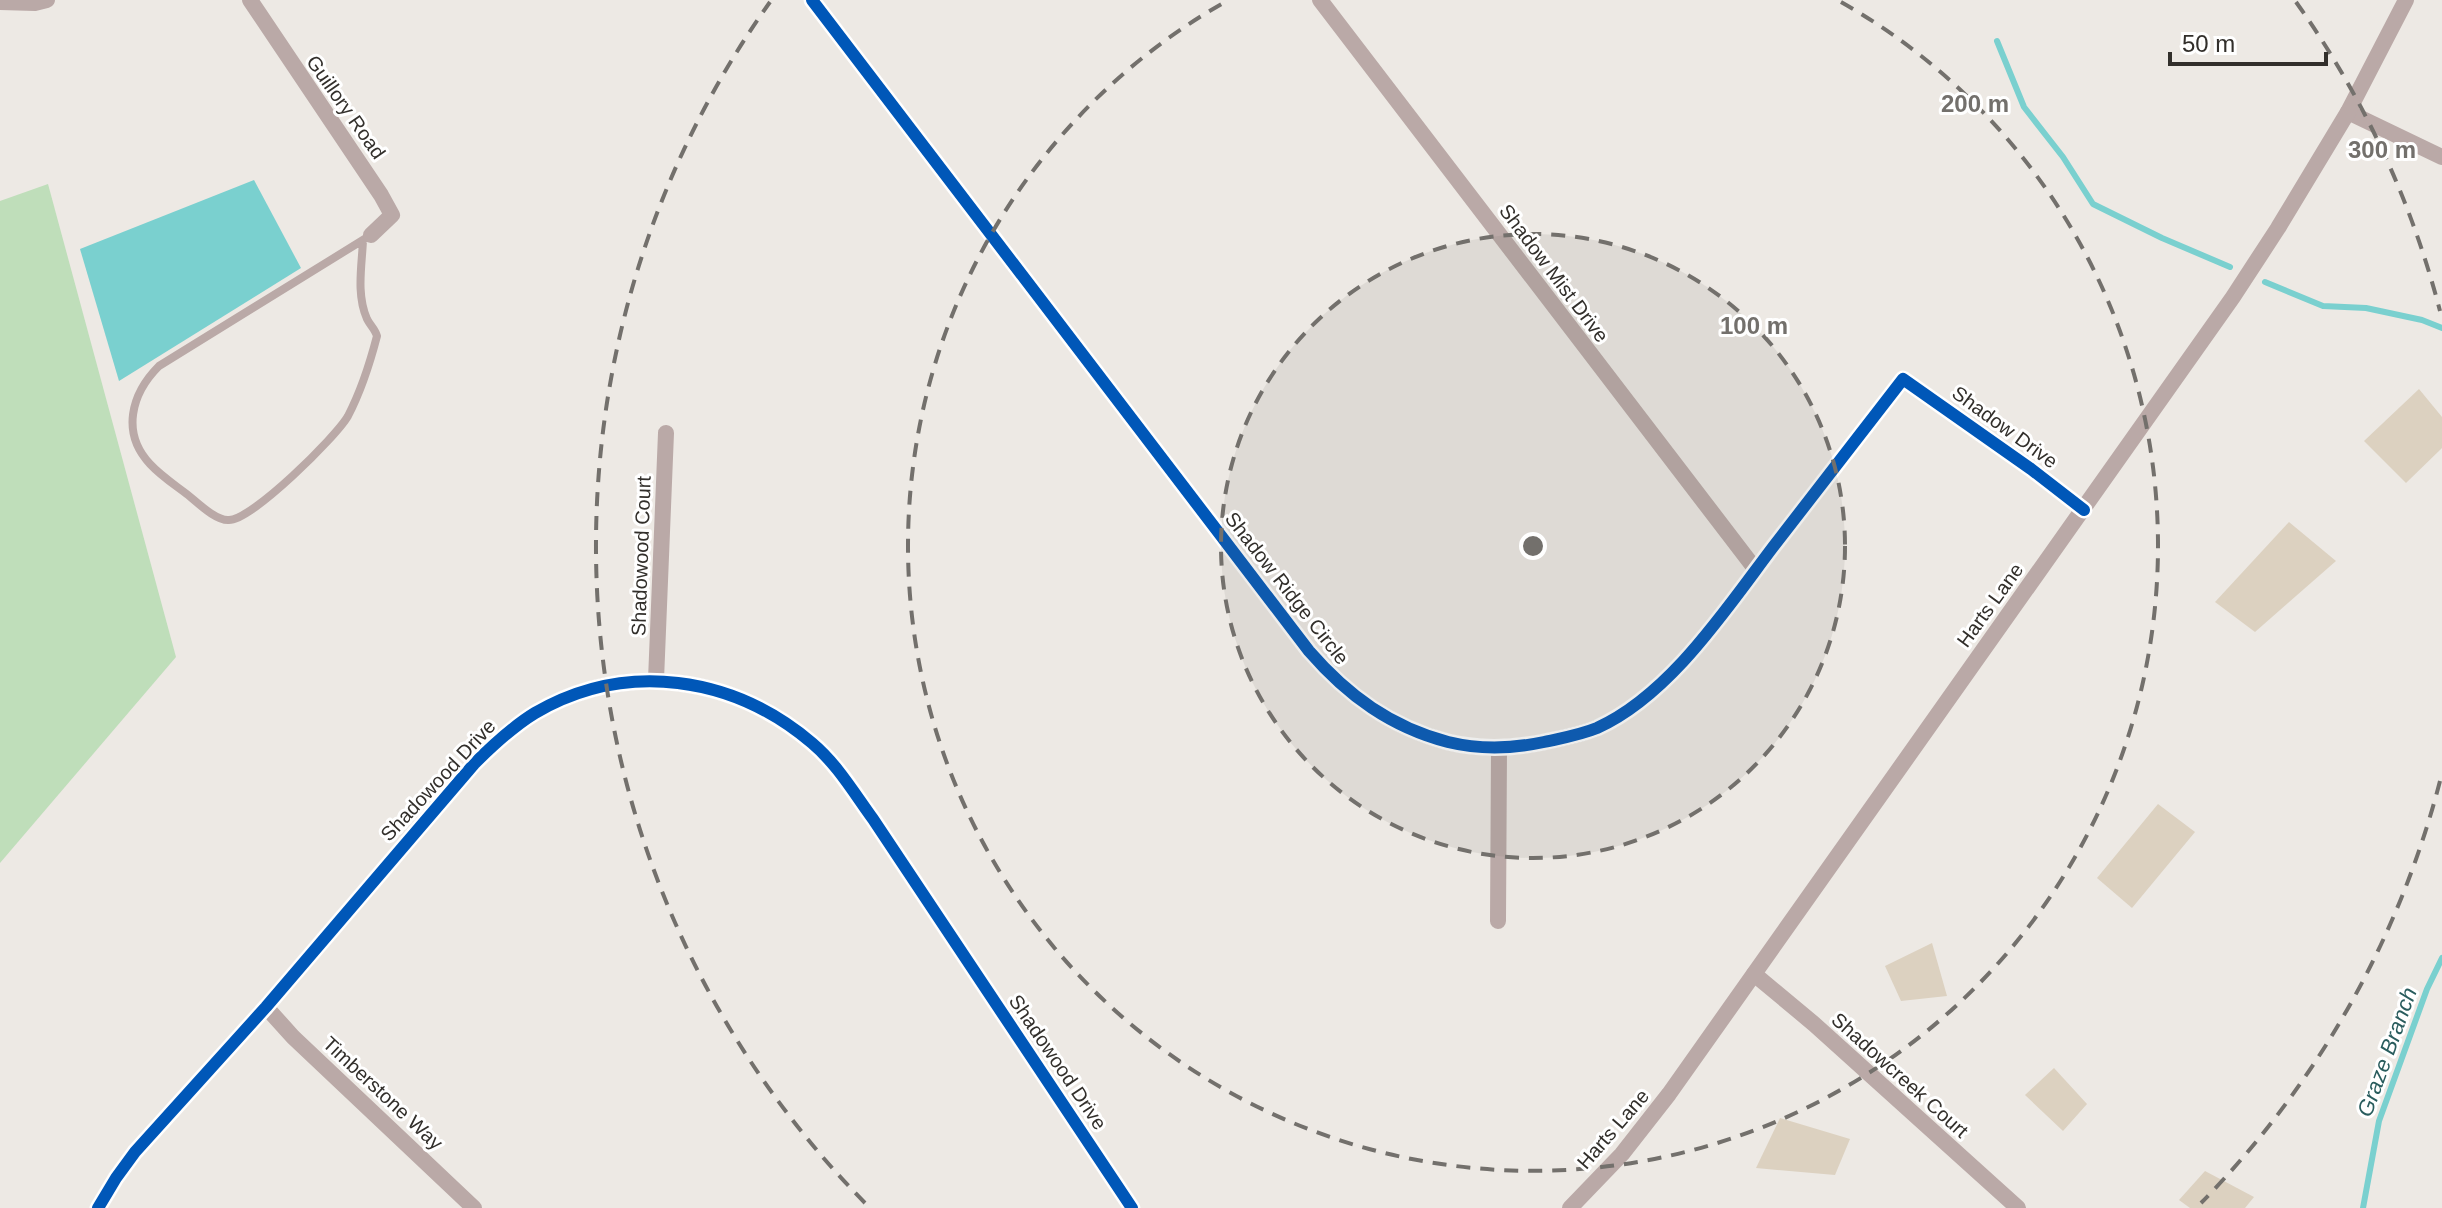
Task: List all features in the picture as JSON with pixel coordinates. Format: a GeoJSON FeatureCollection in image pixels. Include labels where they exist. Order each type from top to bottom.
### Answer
{"type":"FeatureCollection","features":[{"type":"Feature","properties":{"kind":"street"},"geometry":{"type":"LineString","coordinates":[[0,1],[35,3],[47,0]]}},
{"type":"Feature","properties":{"kind":"street","name":"Guillory Road"},"geometry":{"type":"LineString","coordinates":[[250,0],[392,215],[367,238]]}},
{"type":"Feature","properties":{"kind":"street","name":"Shadow Ridge Circle"},"geometry":{"type":"LineString","coordinates":[[812,0],[1299,639],[1331,677],[1368,707],[1409,729],[1465,746],[1499,749],[1579,735],[1600,727],[1624,712],[1682,662],[1903,379]]}},
{"type":"Feature","properties":{"kind":"street","name":"Shadow Mist Drive"},"geometry":{"type":"LineString","coordinates":[[1320,0],[1756,570]]}},
{"type":"Feature","properties":{"kind":"street","name":"Harts Lane"},"geometry":{"type":"LineString","coordinates":[[1570,1208],[1622,1154],[1669,1094],[2233,297],[2348,112],[2406,0]]}},
{"type":"Feature","properties":{"kind":"street"},"geometry":{"type":"LineString","coordinates":[[2348,112],[2442,157]]}},
{"type":"Feature","properties":{"kind":"street","name":"Shadow Drive"},"geometry":{"type":"LineString","coordinates":[[1903,379],[2084,510]]}},
{"type":"Feature","properties":{"kind":"street","name":"Shadowood Court"},"geometry":{"type":"LineString","coordinates":[[656,680],[666,433]]}},
{"type":"Feature","properties":{"kind":"street","name":"Shadowood Drive"},"geometry":{"type":"LineString","coordinates":[[98,1208],[135,1152],[266,1007],[494,743],[555,703],[598,688],[656,680],[713,689],[736,697],[794,729],[831,762],[873,819],[1132,1208]]}},
{"type":"Feature","properties":{"kind":"street"},"geometry":{"type":"LineString","coordinates":[[1498,921],[1499,749]]}},
{"type":"Feature","properties":{"kind":"street","name":"Shadowcreek Court"},"geometry":{"type":"LineString","coordinates":[[1754,974],[2018,1208]]}},
{"type":"Feature","properties":{"kind":"street","name":"Timberstone Way"},"geometry":{"type":"LineString","coordinates":[[266,1007],[293,1037],[474,1208]]}},
{"type":"Feature","properties":{"kind":"lane"},"geometry":{"type":"LineString","coordinates":[[367,238],[360,270],[362,295],[368,319],[377,336],[365,376],[348,415],[339,429],[301,468],[261,502],[235,519],[214,514],[150,464],[134,439],[132,417],[141,390],[159,366],[367,238]]}},
{"type":"Feature","properties":{"kind":"green space"},"geometry":{"type":"Polygon","coordinates":[[[48,184],[176,657],[0,863],[0,201],[48,184]]]}},
{"type":"Feature","properties":{"kind":"water"},"geometry":{"type":"Polygon","coordinates":[[[254,180],[301,268],[119,381],[80,249],[254,180]]]}},
{"type":"Feature","properties":{"kind":"building"},"geometry":{"type":"Polygon","coordinates":[[[2419,389],[2442,417],[2442,448],[2406,483],[2364,441],[2419,389]]]}},
{"type":"Feature","properties":{"kind":"building"},"geometry":{"type":"Polygon","coordinates":[[[2289,522],[2336,561],[2255,632],[2215,602],[2289,522]]]}},
{"type":"Feature","properties":{"kind":"building"},"geometry":{"type":"Polygon","coordinates":[[[2158,804],[2195,832],[2132,908],[2097,878],[2158,804]]]}},
{"type":"Feature","properties":{"kind":"building"},"geometry":{"type":"Polygon","coordinates":[[[1932,943],[1947,996],[1901,1001],[1885,966],[1932,943]]]}},
{"type":"Feature","properties":{"kind":"building"},"geometry":{"type":"Polygon","coordinates":[[[2054,1068],[2087,1104],[2063,1131],[2025,1095],[2054,1068]]]}},
{"type":"Feature","properties":{"kind":"building"},"geometry":{"type":"Polygon","coordinates":[[[1780,1118],[1850,1139],[1835,1175],[1756,1168],[1780,1118]]]}},
{"type":"Feature","properties":{"kind":"building"},"geometry":{"type":"Polygon","coordinates":[[[2205,1171],[2254,1197],[2245,1208],[2190,1208],[2179,1200],[2205,1171]]]}},
{"type":"Feature","properties":{"kind":"waterway"},"geometry":{"type":"LineString","coordinates":[[1997,41],[2024,107],[2063,157],[2093,204],[2230,267]]}},
{"type":"Feature","properties":{"kind":"waterway"},"geometry":{"type":"LineString","coordinates":[[2265,282],[2323,306],[2366,308],[2422,320],[2442,328]]}},
{"type":"Feature","properties":{"kind":"waterway","name":"Graze Branch"},"geometry":{"type":"LineString","coordinates":[[2363,1208],[2379,1121],[2427,989],[2442,958]]}},
{"type":"Feature","properties":{"kind":"cycle path"},"geometry":{"type":"LineString","coordinates":[[812,0],[1309,651],[1355,696],[1389,718],[1427,736],[1460,745],[1484,747],[1532,744],[1597,728],[1649,695],[1716,623],[1903,379],[2084,510]]}},
{"type":"Feature","properties":{"kind":"cycle path"},"geometry":{"type":"LineString","coordinates":[[98,1208],[135,1152],[266,1007],[481,757],[527,718],[570,696],[606,686],[642,682],[678,683],[714,690],[748,703],[781,720],[829,760],[873,819],[1132,1208]]}}]}
